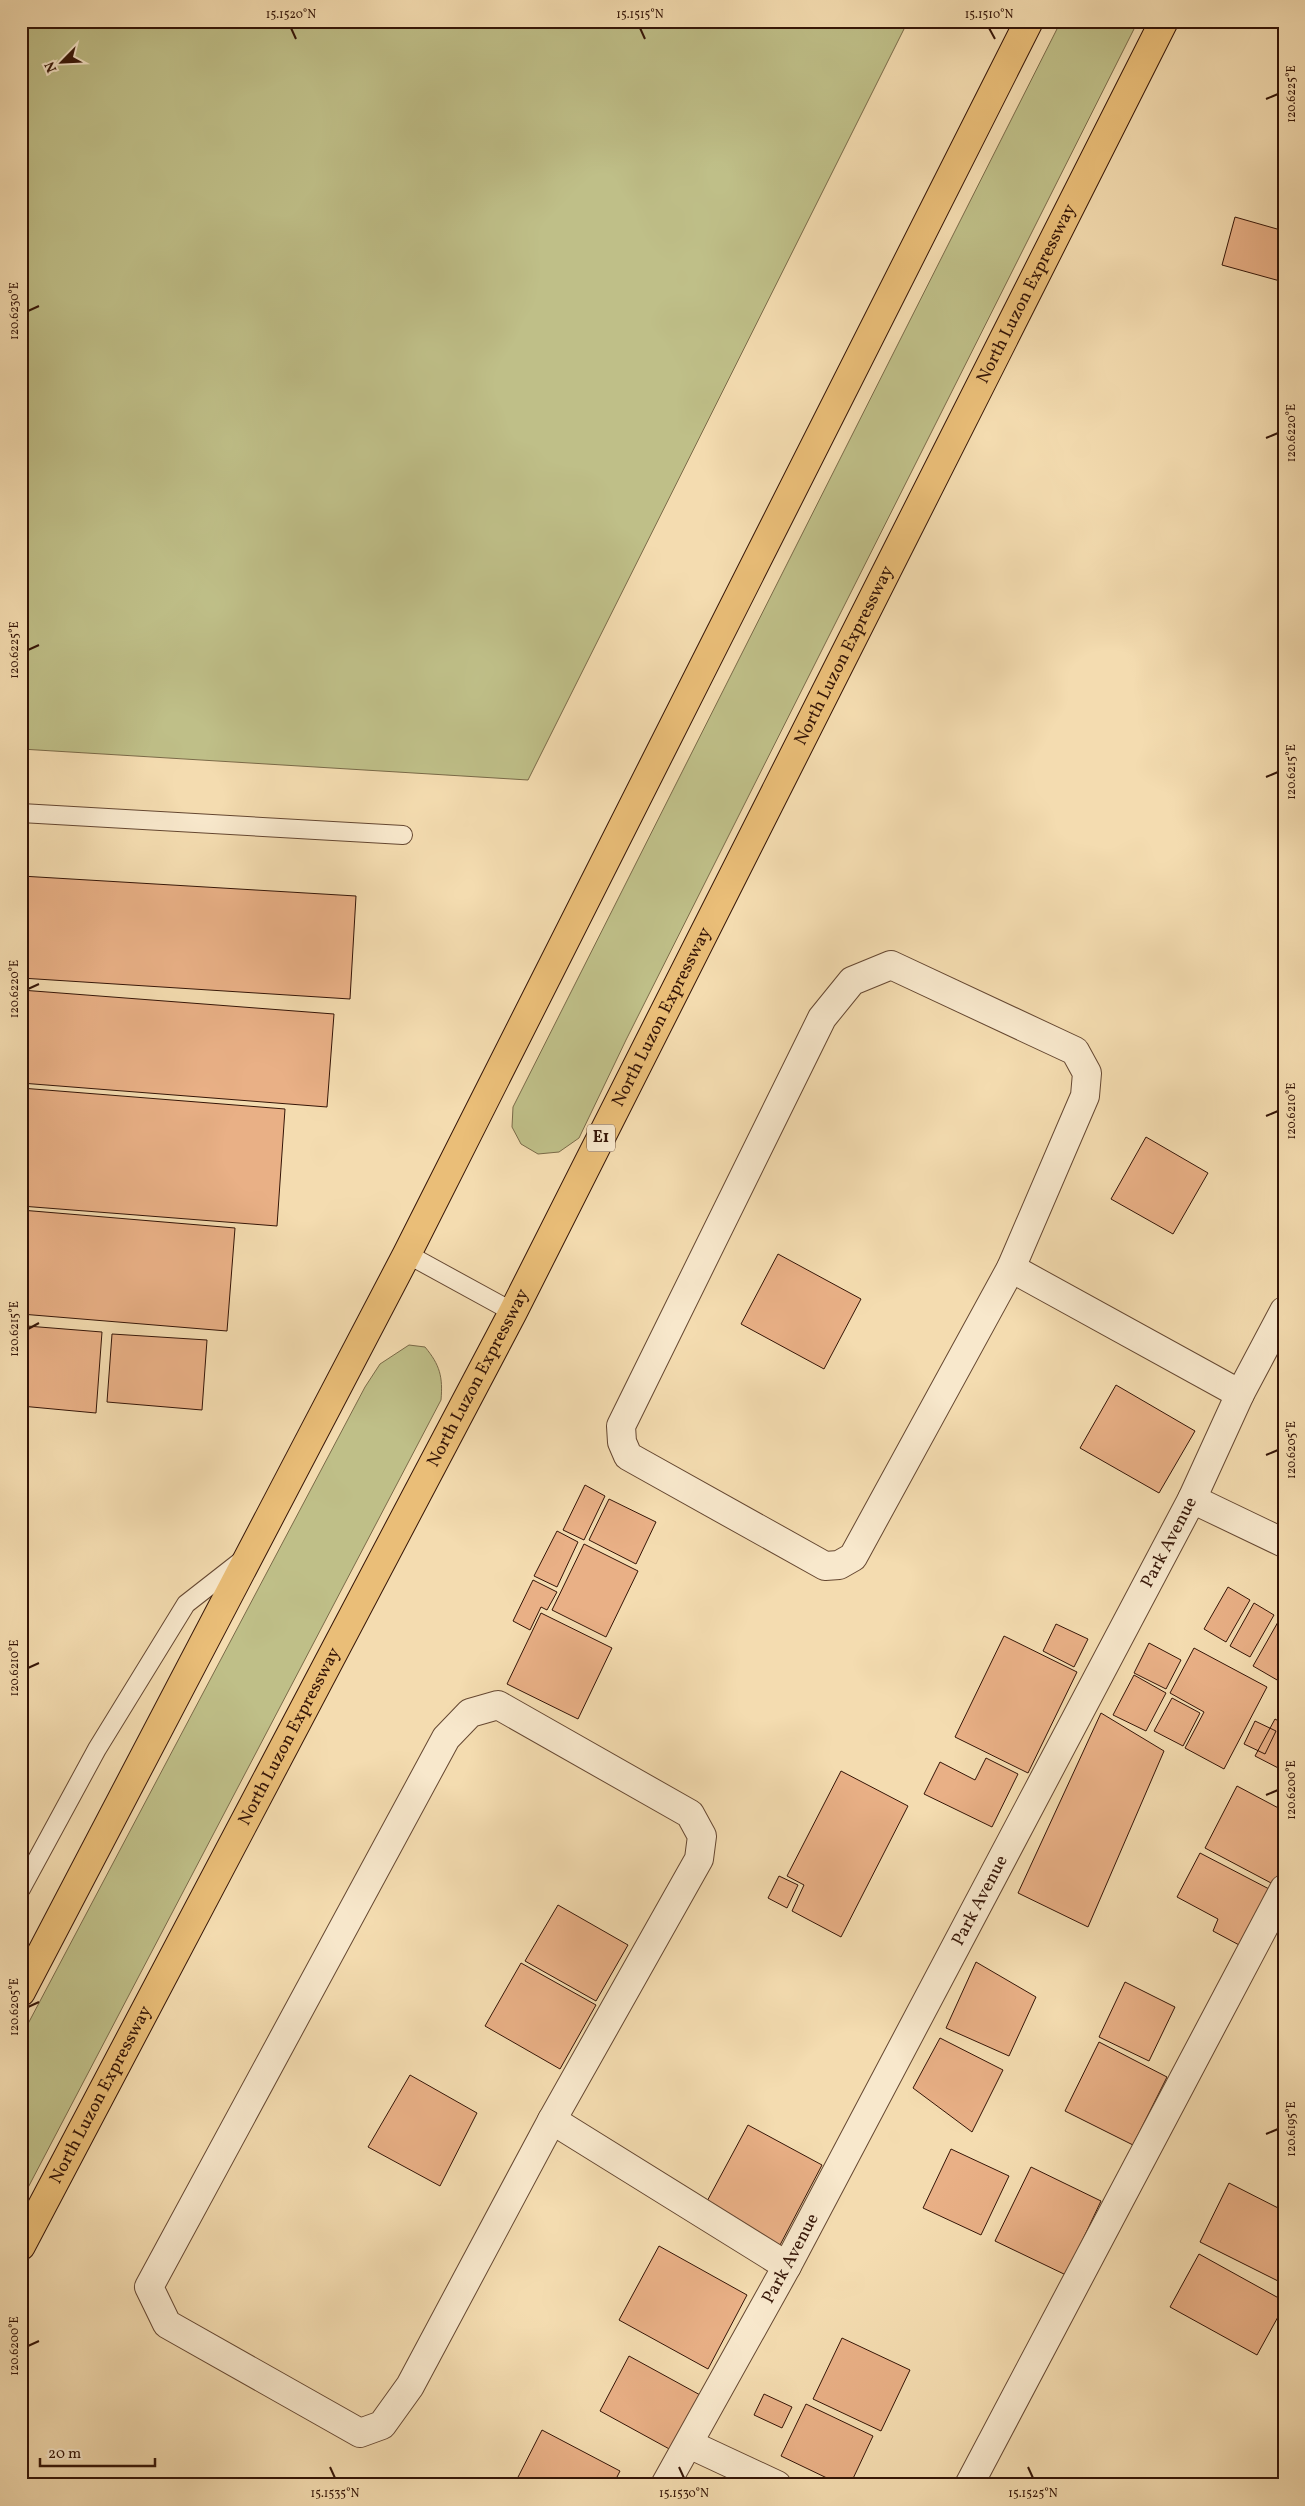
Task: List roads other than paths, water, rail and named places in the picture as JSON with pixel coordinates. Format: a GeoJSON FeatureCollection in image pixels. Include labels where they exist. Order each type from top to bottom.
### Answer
{"type":"FeatureCollection","features":[{"type":"Feature","properties":{"kind":"highway"},"geometry":{"type":"LineString","coordinates":[[21,1992],[254,1551],[407,1254],[1029,21]]}},
{"type":"Feature","properties":{"kind":"highway","name":"North Luzon Expressway"},"geometry":{"type":"LineString","coordinates":[[21,2246],[513,1312],[1164,21]]}},
{"type":"Feature","properties":{"kind":"street"},"geometry":{"type":"LineString","coordinates":[[891,965],[1075,1051],[1087,1073],[1085,1096],[1011,1268],[853,1557],[839,1565],[825,1566],[628,1456],[622,1442],[621,1426],[822,1018],[852,981],[891,965]]}},
{"type":"Feature","properties":{"kind":"street"},"geometry":{"type":"LineString","coordinates":[[1011,1268],[1240,1394]]}},
{"type":"Feature","properties":{"kind":"street","name":"Park Avenue"},"geometry":{"type":"LineString","coordinates":[[665,2485],[787,2266],[1192,1500],[1240,1394],[1284,1311]]}},
{"type":"Feature","properties":{"kind":"street"},"geometry":{"type":"LineString","coordinates":[[1192,1500],[1284,1543]]}},
{"type":"Feature","properties":{"kind":"street"},"geometry":{"type":"LineString","coordinates":[[498,1705],[690,1814],[702,1836],[698,1859],[552,2120],[410,2386],[382,2425],[360,2433],[166,2324],[149,2287],[446,1738],[470,1713],[498,1705]]}},
{"type":"Feature","properties":{"kind":"street"},"geometry":{"type":"LineString","coordinates":[[969,2485],[1284,1889]]}},
{"type":"Feature","properties":{"kind":"street"},"geometry":{"type":"LineString","coordinates":[[552,2120],[787,2266]]}},
{"type":"Feature","properties":{"kind":"street"},"geometry":{"type":"LineString","coordinates":[[689,2444],[777,2485]]}},
{"type":"Feature","properties":{"kind":"lane"},"geometry":{"type":"LineString","coordinates":[[21,813],[403,835]]}},
{"type":"Feature","properties":{"kind":"lane"},"geometry":{"type":"LineString","coordinates":[[407,1254],[513,1312]]}},
{"type":"Feature","properties":{"kind":"lane"},"geometry":{"type":"LineString","coordinates":[[21,1889],[97,1750],[186,1604],[254,1551]]}}]}
